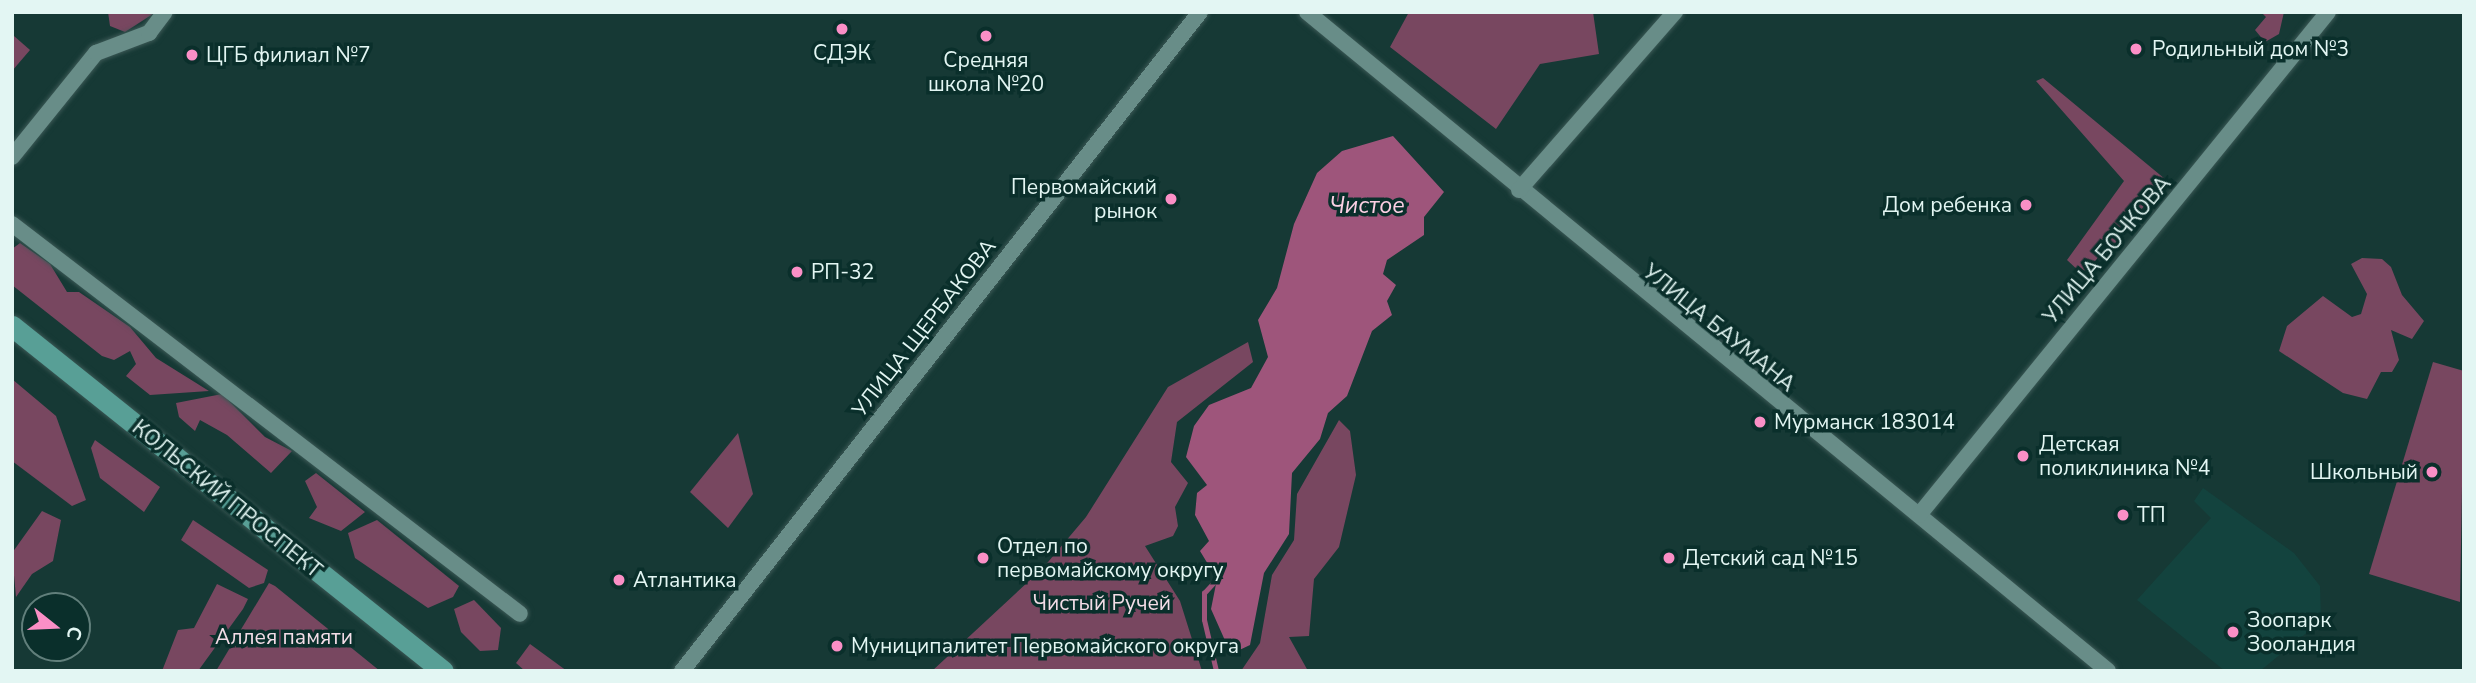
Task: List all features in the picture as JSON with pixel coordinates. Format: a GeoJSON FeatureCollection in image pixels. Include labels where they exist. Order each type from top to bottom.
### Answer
{"type":"FeatureCollection","features":[{"type":"Feature","properties":{"kind":"main road","name":"КОЛЬСКИЙ ПРОСПЕКТ"},"geometry":{"type":"LineString","coordinates":[[12,326],[443,671]]}},
{"type":"Feature","properties":{"kind":"street"},"geometry":{"type":"LineString","coordinates":[[12,157],[96,53],[149,33],[165,12]]}},
{"type":"Feature","properties":{"kind":"street","name":"УЛИЦА ЩЕРБАКОВА"},"geometry":{"type":"LineString","coordinates":[[682,671],[1200,12]]}},
{"type":"Feature","properties":{"kind":"street","name":"УЛИЦА БАУМАНА"},"geometry":{"type":"LineString","coordinates":[[1307,12],[1519,190],[2108,671]]}},
{"type":"Feature","properties":{"kind":"street"},"geometry":{"type":"LineString","coordinates":[[1519,190],[1675,12]]}},
{"type":"Feature","properties":{"kind":"street","name":"УЛИЦА БОЧКОВА"},"geometry":{"type":"LineString","coordinates":[[1919,515],[2328,12]]}},
{"type":"Feature","properties":{"kind":"street"},"geometry":{"type":"LineString","coordinates":[[12,224],[520,614]]}},
{"type":"Feature","properties":{"kind":"shaded area"},"geometry":{"type":"Polygon","coordinates":[[[2203,488],[2294,553],[2320,586],[2321,621],[2260,671],[2225,671],[2137,600],[2211,518],[2194,501],[2203,488]]]}},
{"type":"Feature","properties":{"kind":"green space"},"geometry":{"type":"Polygon","coordinates":[[[108,12],[156,12],[125,32],[110,26],[108,12]]]}},
{"type":"Feature","properties":{"kind":"green space"},"geometry":{"type":"Polygon","coordinates":[[[1409,12],[1593,12],[1599,54],[1540,64],[1496,129],[1390,47],[1409,12]]]}},
{"type":"Feature","properties":{"kind":"green space"},"geometry":{"type":"Polygon","coordinates":[[[2261,12],[2284,12],[2279,34],[2265,42],[2255,30],[2266,17],[2261,12]]]}},
{"type":"Feature","properties":{"kind":"green space"},"geometry":{"type":"Polygon","coordinates":[[[14,36],[30,50],[12,71],[12,38],[14,36]]]}},
{"type":"Feature","properties":{"kind":"green space"},"geometry":{"type":"Polygon","coordinates":[[[2043,78],[2165,179],[2110,250],[2082,274],[2067,260],[2124,181],[2036,81],[2043,78]]]}},
{"type":"Feature","properties":{"kind":"green space"},"geometry":{"type":"Polygon","coordinates":[[[20,243],[50,264],[67,292],[79,292],[130,327],[156,358],[209,391],[150,395],[126,376],[136,364],[130,351],[114,360],[102,356],[12,285],[12,249],[20,243]]]}},
{"type":"Feature","properties":{"kind":"green space"},"geometry":{"type":"Polygon","coordinates":[[[2362,258],[2382,259],[2391,267],[2402,295],[2424,321],[2412,339],[2391,330],[2399,360],[2392,372],[2381,372],[2367,399],[2343,393],[2279,351],[2287,326],[2323,296],[2352,317],[2361,314],[2367,294],[2351,264],[2362,258]]]}},
{"type":"Feature","properties":{"kind":"green space","name":"Чистый Ручей"},"geometry":{"type":"Polygon","coordinates":[[[1248,342],[1253,362],[1177,422],[1171,462],[1188,483],[1175,507],[1178,526],[1173,536],[1145,546],[1180,601],[1202,671],[932,671],[1043,568],[1086,517],[1168,387],[1248,342]]]}},
{"type":"Feature","properties":{"kind":"green space","name":"Школьный"},"geometry":{"type":"Polygon","coordinates":[[[2433,362],[2464,371],[2460,602],[2369,574],[2433,362]]]}},
{"type":"Feature","properties":{"kind":"green space"},"geometry":{"type":"Polygon","coordinates":[[[12,379],[56,416],[86,500],[72,506],[12,461],[12,379]]]}},
{"type":"Feature","properties":{"kind":"green space"},"geometry":{"type":"Polygon","coordinates":[[[222,394],[265,437],[292,451],[271,473],[227,435],[200,420],[195,431],[179,417],[176,403],[222,394]]]}},
{"type":"Feature","properties":{"kind":"green space"},"geometry":{"type":"Polygon","coordinates":[[[1339,420],[1350,431],[1356,475],[1339,547],[1314,579],[1309,636],[1289,637],[1308,671],[1241,671],[1260,643],[1272,575],[1294,540],[1297,494],[1339,420]]]}},
{"type":"Feature","properties":{"kind":"green space"},"geometry":{"type":"Polygon","coordinates":[[[738,433],[753,494],[728,528],[690,492],[738,433]]]}},
{"type":"Feature","properties":{"kind":"green space"},"geometry":{"type":"Polygon","coordinates":[[[95,440],[160,487],[144,512],[100,478],[91,448],[95,440]]]}},
{"type":"Feature","properties":{"kind":"green space"},"geometry":{"type":"Polygon","coordinates":[[[316,473],[365,512],[341,531],[309,518],[317,507],[305,481],[316,473]]]}},
{"type":"Feature","properties":{"kind":"green space"},"geometry":{"type":"Polygon","coordinates":[[[42,511],[61,520],[53,561],[32,574],[16,597],[12,553],[42,511]]]}},
{"type":"Feature","properties":{"kind":"green space"},"geometry":{"type":"Polygon","coordinates":[[[193,520],[268,570],[264,583],[249,588],[181,540],[193,520]]]}},
{"type":"Feature","properties":{"kind":"green space"},"geometry":{"type":"Polygon","coordinates":[[[377,520],[459,586],[453,597],[428,608],[355,558],[348,533],[377,520]]]}},
{"type":"Feature","properties":{"kind":"green space","name":"Аллея памяти"},"geometry":{"type":"Polygon","coordinates":[[[269,583],[275,586],[380,671],[216,671],[269,583]]]}},
{"type":"Feature","properties":{"kind":"green space"},"geometry":{"type":"Polygon","coordinates":[[[217,584],[248,599],[243,609],[198,671],[162,671],[178,630],[194,628],[217,584]]]}},
{"type":"Feature","properties":{"kind":"green space"},"geometry":{"type":"Polygon","coordinates":[[[474,600],[501,628],[498,650],[480,651],[461,632],[454,609],[474,600]]]}},
{"type":"Feature","properties":{"kind":"green space"},"geometry":{"type":"Polygon","coordinates":[[[530,644],[567,671],[525,671],[516,663],[530,644]]]}},
{"type":"Feature","properties":{"kind":"water","name":"Чистое"},"geometry":{"type":"Polygon","coordinates":[[[1393,136],[1444,192],[1424,217],[1424,235],[1387,260],[1383,274],[1396,285],[1387,301],[1392,315],[1372,331],[1347,396],[1328,413],[1320,439],[1292,473],[1289,534],[1264,573],[1250,645],[1231,654],[1211,609],[1217,579],[1200,551],[1209,541],[1195,515],[1197,493],[1207,485],[1186,457],[1194,426],[1209,405],[1251,388],[1268,357],[1258,320],[1277,288],[1294,224],[1317,173],[1342,151],[1393,136]]]}},
{"type":"Feature","properties":{"kind":"waterway"},"geometry":{"type":"LineString","coordinates":[[1216,671],[1204,620],[1204,593],[1217,579]]}},
{"type":"Feature","properties":{"kind":"place","name":"СДЭК"},"geometry":{"type":"Point","coordinates":[842,29]}},
{"type":"Feature","properties":{"kind":"place","name":"Средняя школа №20"},"geometry":{"type":"Point","coordinates":[986,36]}},
{"type":"Feature","properties":{"kind":"place","name":"Родильный дом №3"},"geometry":{"type":"Point","coordinates":[2136,49]}},
{"type":"Feature","properties":{"kind":"place","name":"ЦГБ филиал №7"},"geometry":{"type":"Point","coordinates":[192,55]}},
{"type":"Feature","properties":{"kind":"place","name":"Первомайский рынок"},"geometry":{"type":"Point","coordinates":[1171,199]}},
{"type":"Feature","properties":{"kind":"place","name":"Дом ребенка"},"geometry":{"type":"Point","coordinates":[2026,205]}},
{"type":"Feature","properties":{"kind":"place","name":"РП-32"},"geometry":{"type":"Point","coordinates":[797,272]}},
{"type":"Feature","properties":{"kind":"place","name":"Мурманск 183014"},"geometry":{"type":"Point","coordinates":[1760,422]}},
{"type":"Feature","properties":{"kind":"place","name":"Детская поликлиника №4"},"geometry":{"type":"Point","coordinates":[2023,456]}},
{"type":"Feature","properties":{"kind":"place","name":"Школьный"},"geometry":{"type":"Point","coordinates":[2432,472]}},
{"type":"Feature","properties":{"kind":"place","name":"ТП"},"geometry":{"type":"Point","coordinates":[2123,515]}},
{"type":"Feature","properties":{"kind":"place","name":"Отдел по первомайскому округу"},"geometry":{"type":"Point","coordinates":[983,558]}},
{"type":"Feature","properties":{"kind":"place","name":"Детский сад №15"},"geometry":{"type":"Point","coordinates":[1669,558]}},
{"type":"Feature","properties":{"kind":"place","name":"Атлантика"},"geometry":{"type":"Point","coordinates":[619,580]}},
{"type":"Feature","properties":{"kind":"place","name":"Зоопарк Зооландия"},"geometry":{"type":"Point","coordinates":[2233,632]}},
{"type":"Feature","properties":{"kind":"place","name":"Муниципалитет Первомайского округа"},"geometry":{"type":"Point","coordinates":[837,646]}}]}
